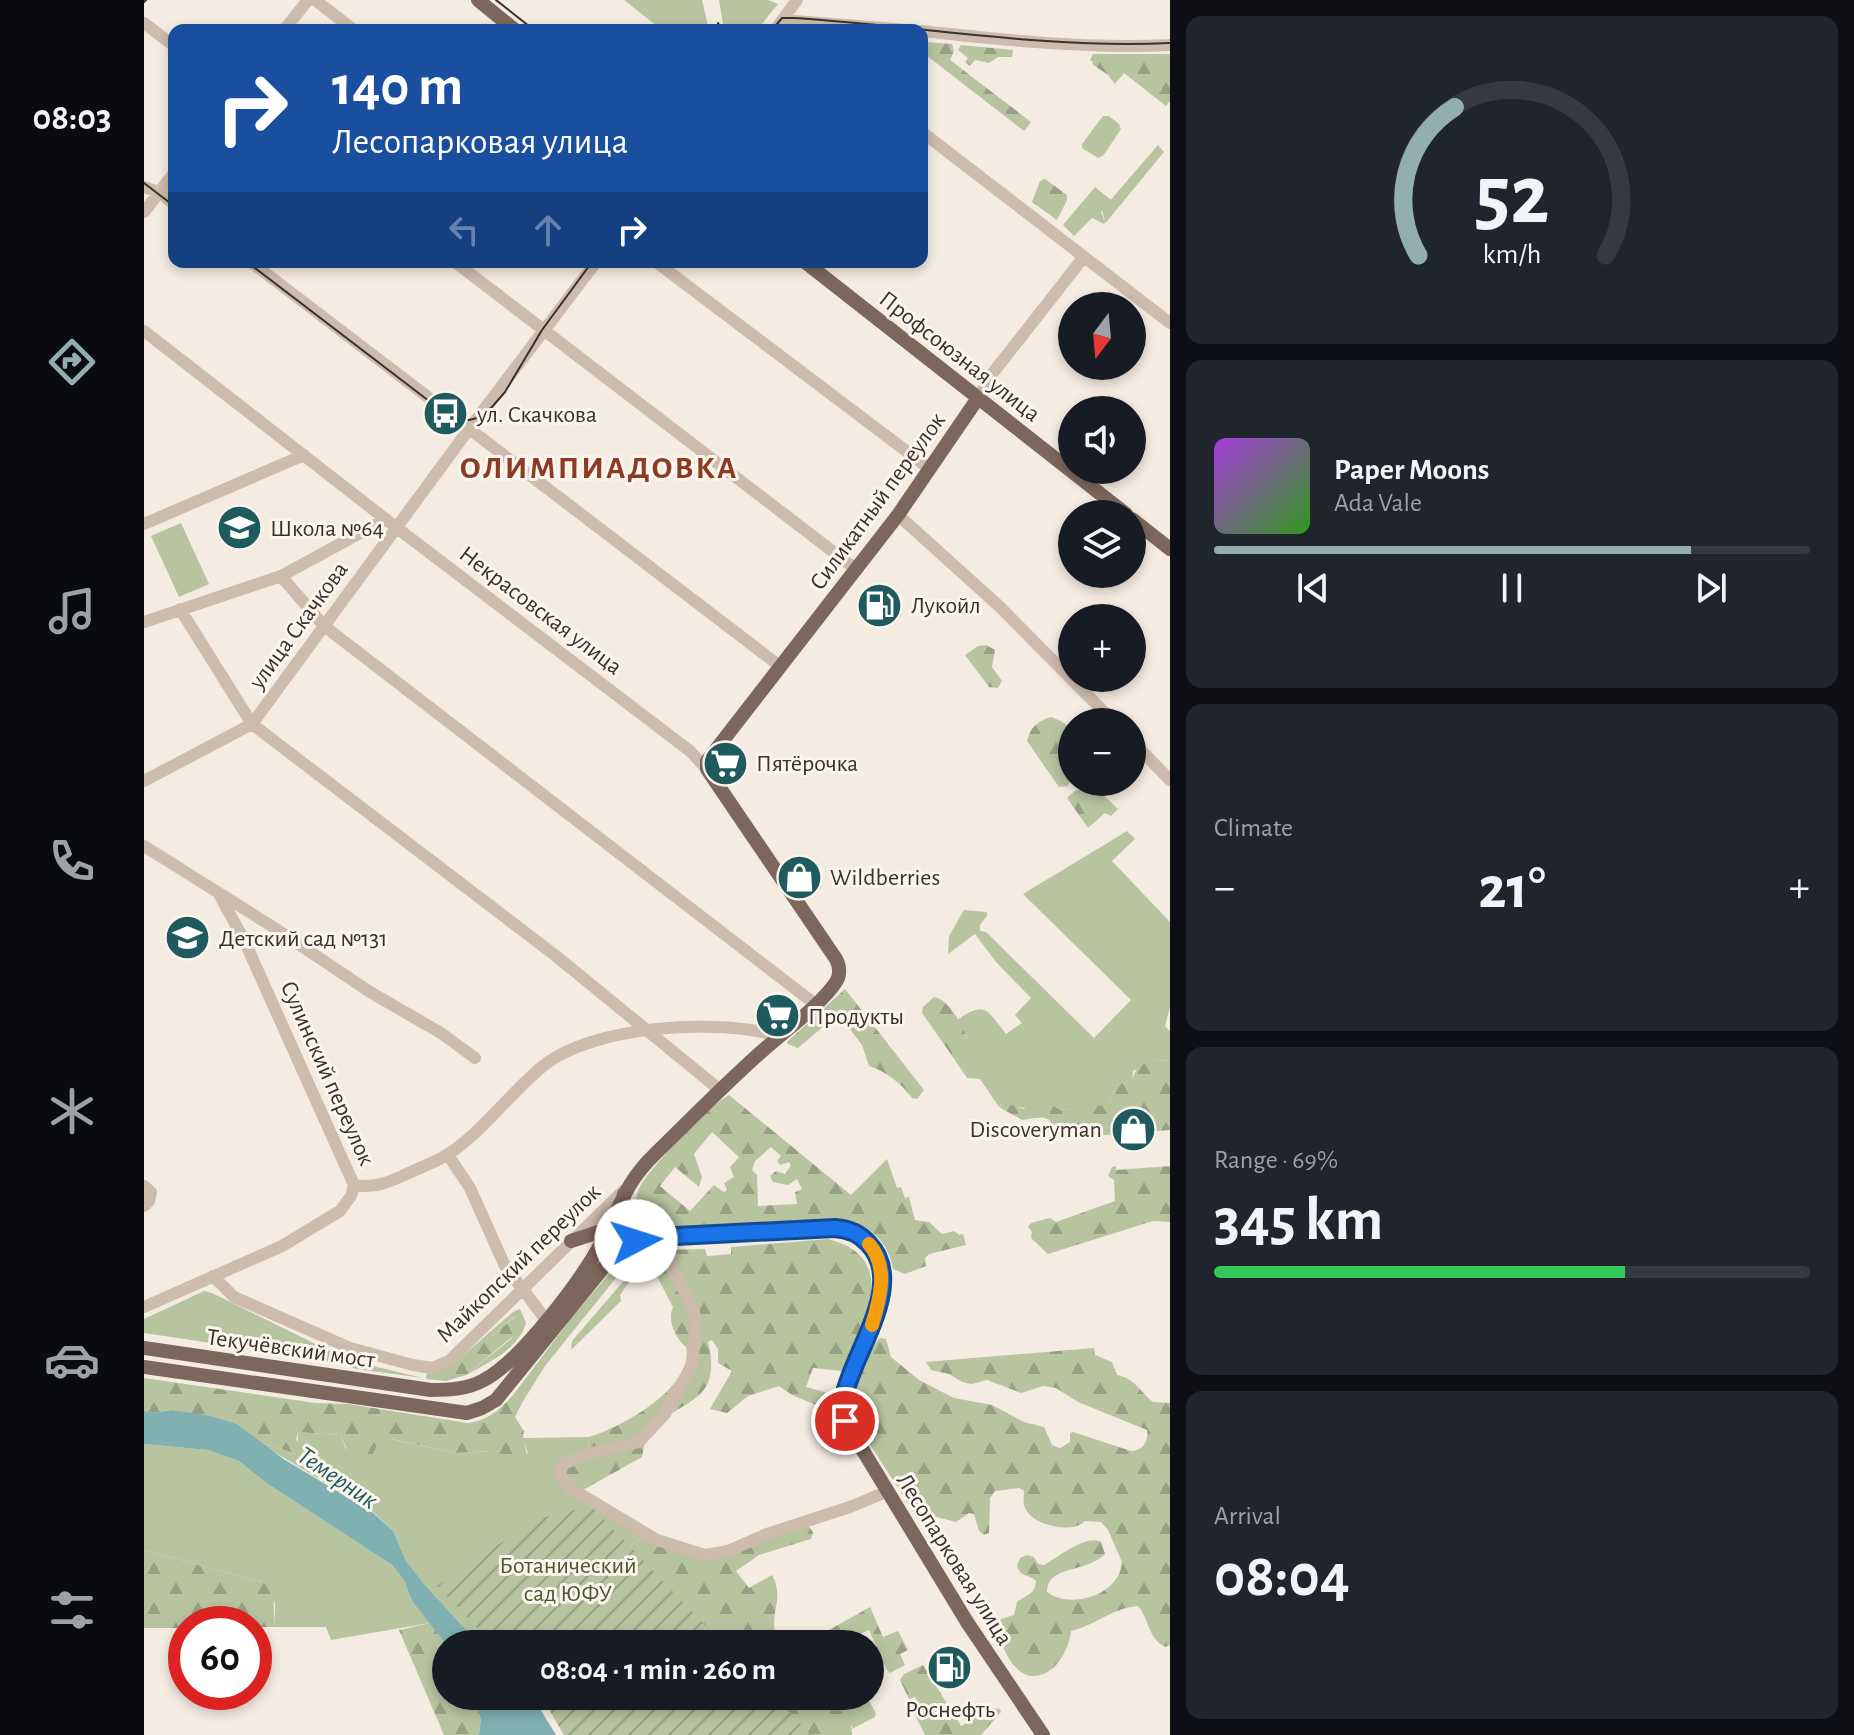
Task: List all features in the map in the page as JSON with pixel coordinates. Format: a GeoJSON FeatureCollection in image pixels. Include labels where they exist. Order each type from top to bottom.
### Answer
{"type":"FeatureCollection","features":[{"type":"Feature","properties":{"kind":"main road"},"geometry":{"type":"LineString","coordinates":[[478,0],[508,24]]}},
{"type":"Feature","properties":{"kind":"main road","name":"Профсоюзная улица"},"geometry":{"type":"LineString","coordinates":[[813,268],[1108,500]]}},
{"type":"Feature","properties":{"kind":"main road","name":"Силикатный переулок"},"geometry":{"type":"LineString","coordinates":[[707,769],[710,755],[857,570],[978,398]]}},
{"type":"Feature","properties":{"kind":"main road"},"geometry":{"type":"LineString","coordinates":[[1146,530],[1170,549]]}},
{"type":"Feature","properties":{"kind":"main road","name":"Некрасовская улица"},"geometry":{"type":"LineString","coordinates":[[707,769],[836,959],[840,972],[834,984]]}},
{"type":"Feature","properties":{"kind":"main road","name":"Майкопский переулок"},"geometry":{"type":"LineString","coordinates":[[431,1390],[470,1387],[485,1380],[516,1353],[546,1320],[601,1244],[625,1190],[650,1159],[834,984]]}},
{"type":"Feature","properties":{"kind":"main road"},"geometry":{"type":"LineString","coordinates":[[625,1190],[628,1217],[657,1237]]}},
{"type":"Feature","properties":{"kind":"main road","name":"Лесопарковая улица"},"geometry":{"type":"LineString","coordinates":[[657,1237],[835,1228],[859,1234],[870,1245],[879,1261],[880,1293],[873,1322],[846,1387],[843,1408],[848,1428],[967,1622],[1043,1735]]}},
{"type":"Feature","properties":{"kind":"main road"},"geometry":{"type":"LineString","coordinates":[[571,1241],[608,1229],[657,1237]]}},
{"type":"Feature","properties":{"kind":"main road"},"geometry":{"type":"LineString","coordinates":[[610,1260],[627,1245],[657,1237]]}},
{"type":"Feature","properties":{"kind":"main road"},"geometry":{"type":"LineString","coordinates":[[571,1241],[601,1244],[610,1252],[610,1260]]}},
{"type":"Feature","properties":{"kind":"main road","name":"Текучёвский мост"},"geometry":{"type":"LineString","coordinates":[[144,1367],[467,1413],[496,1400],[610,1260]]}},
{"type":"Feature","properties":{"kind":"main road","name":"Текучёвский мост"},"geometry":{"type":"LineString","coordinates":[[144,1348],[431,1390]]}},
{"type":"Feature","properties":{"kind":"street"},"geometry":{"type":"LineString","coordinates":[[289,24],[308,0]]}},
{"type":"Feature","properties":{"kind":"street"},"geometry":{"type":"LineString","coordinates":[[315,0],[346,24]]}},
{"type":"Feature","properties":{"kind":"street"},"geometry":{"type":"LineString","coordinates":[[779,24],[797,0]]}},
{"type":"Feature","properties":{"kind":"street"},"geometry":{"type":"LineString","coordinates":[[144,23],[168,41]]}},
{"type":"Feature","properties":{"kind":"street"},"geometry":{"type":"LineString","coordinates":[[928,31],[1130,47],[1170,45]]}},
{"type":"Feature","properties":{"kind":"street"},"geometry":{"type":"LineString","coordinates":[[928,137],[1170,323]]}},
{"type":"Feature","properties":{"kind":"street"},"geometry":{"type":"LineString","coordinates":[[144,212],[168,181]]}},
{"type":"Feature","properties":{"kind":"street"},"geometry":{"type":"LineString","coordinates":[[144,187],[168,199]]}},
{"type":"Feature","properties":{"kind":"street","name":"Силикатный переулок"},"geometry":{"type":"LineString","coordinates":[[978,398],[992,374],[1083,258]]}},
{"type":"Feature","properties":{"kind":"street"},"geometry":{"type":"LineString","coordinates":[[259,268],[781,667]]}},
{"type":"Feature","properties":{"kind":"street"},"geometry":{"type":"LineString","coordinates":[[463,268],[857,570]]}},
{"type":"Feature","properties":{"kind":"street","name":"улица Скачкова"},"geometry":{"type":"LineString","coordinates":[[144,781],[252,724],[591,268]]}},
{"type":"Feature","properties":{"kind":"street"},"geometry":{"type":"LineString","coordinates":[[664,268],[930,469]]}},
{"type":"Feature","properties":{"kind":"street","name":"Некрасовская улица"},"geometry":{"type":"LineString","coordinates":[[144,331],[690,751],[707,769]]}},
{"type":"Feature","properties":{"kind":"street"},"geometry":{"type":"LineString","coordinates":[[144,524],[304,455]]}},
{"type":"Feature","properties":{"kind":"street"},"geometry":{"type":"LineString","coordinates":[[898,515],[999,606],[1100,708]]}},
{"type":"Feature","properties":{"kind":"street"},"geometry":{"type":"LineString","coordinates":[[144,622],[281,576],[386,519]]}},
{"type":"Feature","properties":{"kind":"street"},"geometry":{"type":"LineString","coordinates":[[281,576],[324,626],[815,1004]]}},
{"type":"Feature","properties":{"kind":"street"},"geometry":{"type":"LineString","coordinates":[[180,609],[252,724],[556,956],[720,1090]]}},
{"type":"Feature","properties":{"kind":"street"},"geometry":{"type":"LineString","coordinates":[[1146,755],[1170,780]]}},
{"type":"Feature","properties":{"kind":"street"},"geometry":{"type":"LineString","coordinates":[[144,846],[370,992],[441,1033],[475,1058]]}},
{"type":"Feature","properties":{"kind":"street","name":"Сулинский переулок"},"geometry":{"type":"LineString","coordinates":[[219,893],[244,940],[354,1185]]}},
{"type":"Feature","properties":{"kind":"street"},"geometry":{"type":"LineString","coordinates":[[144,1307],[282,1246],[340,1211],[351,1196],[354,1185],[369,1188],[382,1186],[448,1155],[480,1129],[544,1065],[602,1037],[648,1030],[726,1028],[778,1036]]}},
{"type":"Feature","properties":{"kind":"street"},"geometry":{"type":"LineString","coordinates":[[448,1155],[470,1188],[505,1266],[546,1320]]}},
{"type":"Feature","properties":{"kind":"street"},"geometry":{"type":"LineString","coordinates":[[144,1186],[151,1192],[144,1206]]}},
{"type":"Feature","properties":{"kind":"street","name":"Майкопский переулок"},"geometry":{"type":"LineString","coordinates":[[213,1276],[234,1297],[350,1348],[413,1365],[441,1366],[625,1190]]}},
{"type":"Feature","properties":{"kind":"street"},"geometry":{"type":"LineString","coordinates":[[657,1237],[694,1311],[696,1328],[692,1365],[665,1414],[639,1442],[588,1454],[563,1464],[560,1475],[570,1488],[657,1540],[705,1555],[728,1551],[886,1492]]}},
{"type":"Feature","properties":{"kind":"green space"},"geometry":{"type":"Polygon","coordinates":[[[624,0],[702,0],[708,24],[654,24],[624,0]]]}},
{"type":"Feature","properties":{"kind":"green space"},"geometry":{"type":"Polygon","coordinates":[[[719,0],[768,0],[778,4],[762,24],[723,24],[719,0]]]}},
{"type":"Feature","properties":{"kind":"green space"},"geometry":{"type":"Polygon","coordinates":[[[928,42],[952,44],[954,51],[950,60],[1031,122],[1024,131],[928,57],[928,42]]]}},
{"type":"Feature","properties":{"kind":"green space"},"geometry":{"type":"Polygon","coordinates":[[[961,45],[1013,50],[1012,57],[998,57],[989,63],[975,60],[970,66],[965,62],[968,58],[958,50],[961,45]]]}},
{"type":"Feature","properties":{"kind":"green space"},"geometry":{"type":"Polygon","coordinates":[[[1093,54],[1170,54],[1170,101],[1166,106],[1124,73],[1115,84],[1092,64],[1093,54]]]}},
{"type":"Feature","properties":{"kind":"green space"},"geometry":{"type":"Polygon","coordinates":[[[1103,116],[1109,116],[1121,129],[1103,156],[1098,158],[1082,148],[1082,144],[1103,116]]]}},
{"type":"Feature","properties":{"kind":"green space"},"geometry":{"type":"Polygon","coordinates":[[[1158,145],[1164,152],[1105,221],[1102,210],[1158,145]]]}},
{"type":"Feature","properties":{"kind":"green space"},"geometry":{"type":"Polygon","coordinates":[[[1045,179],[1067,195],[1057,220],[1032,202],[1040,181],[1045,179]]]}},
{"type":"Feature","properties":{"kind":"green space"},"geometry":{"type":"Polygon","coordinates":[[[1095,187],[1111,200],[1101,212],[1104,220],[1108,220],[1104,224],[1092,218],[1074,236],[1063,225],[1095,187]]]}},
{"type":"Feature","properties":{"kind":"green space"},"geometry":{"type":"Polygon","coordinates":[[[181,523],[209,584],[179,597],[151,536],[181,523]]]}},
{"type":"Feature","properties":{"kind":"green space"},"geometry":{"type":"Polygon","coordinates":[[[986,645],[995,650],[992,667],[1002,681],[998,688],[989,687],[965,655],[978,646],[986,645]]]}},
{"type":"Feature","properties":{"kind":"green space"},"geometry":{"type":"Polygon","coordinates":[[[1051,717],[1058,720],[1058,786],[1027,741],[1035,725],[1051,717]]]}},
{"type":"Feature","properties":{"kind":"green space"},"geometry":{"type":"Polygon","coordinates":[[[1104,796],[1118,809],[1111,816],[1105,813],[1088,828],[1067,798],[1104,796]]]}},
{"type":"Feature","properties":{"kind":"green space"},"geometry":{"type":"Polygon","coordinates":[[[1127,831],[1135,839],[1112,861],[1170,922],[1170,1007],[1165,1026],[1170,1031],[1170,1060],[1153,1061],[1133,1071],[1132,1080],[1116,1085],[1110,1101],[1105,1105],[1065,1110],[1001,1104],[999,1107],[980,1079],[967,1078],[955,1060],[959,1059],[967,1038],[957,1020],[974,1010],[985,1010],[1006,1034],[1022,1023],[1015,1015],[1031,998],[996,962],[975,934],[948,954],[949,936],[964,910],[987,912],[980,931],[986,932],[1094,1038],[1131,1000],[1023,894],[1127,831]]]}},
{"type":"Feature","properties":{"kind":"green space"},"geometry":{"type":"Polygon","coordinates":[[[845,989],[924,1090],[917,1099],[887,1075],[869,1066],[862,1045],[838,1014],[798,1048],[788,1044],[845,989]]]}},
{"type":"Feature","properties":{"kind":"green space"},"geometry":{"type":"Polygon","coordinates":[[[934,997],[946,1003],[964,1031],[969,1045],[959,1059],[955,1060],[922,1013],[923,1007],[934,997]]]}},
{"type":"Feature","properties":{"kind":"green space"},"geometry":{"type":"Polygon","coordinates":[[[1170,1060],[1170,1130],[1066,1138],[1047,1119],[1022,1120],[999,1107],[1004,1102],[1023,1109],[1043,1101],[1061,1110],[1104,1105],[1110,1101],[1116,1085],[1132,1080],[1137,1067],[1153,1061],[1170,1060]]]}},
{"type":"Feature","properties":{"kind":"green space"},"geometry":{"type":"Polygon","coordinates":[[[729,1095],[851,1195],[887,1159],[897,1188],[901,1187],[905,1198],[909,1197],[915,1220],[929,1222],[942,1234],[954,1231],[963,1234],[966,1245],[929,1254],[925,1258],[926,1266],[905,1274],[893,1269],[883,1244],[871,1231],[846,1220],[815,1219],[691,1232],[664,1231],[653,1227],[639,1215],[636,1206],[640,1187],[674,1145],[729,1095]],[[712,1132],[694,1154],[702,1177],[699,1187],[675,1167],[660,1186],[690,1211],[714,1185],[724,1192],[727,1190],[724,1183],[734,1177],[730,1167],[739,1157],[712,1132]],[[771,1147],[755,1161],[752,1170],[757,1175],[758,1206],[797,1204],[795,1192],[802,1189],[797,1179],[788,1185],[773,1182],[770,1176],[776,1171],[785,1174],[791,1165],[789,1162],[780,1165],[777,1161],[781,1156],[771,1147]]]}},
{"type":"Feature","properties":{"kind":"green space"},"geometry":{"type":"Polygon","coordinates":[[[1116,1166],[1116,1170],[1170,1166],[1170,1222],[1153,1221],[1048,1254],[1031,1238],[1032,1232],[1028,1227],[1031,1223],[1050,1218],[1056,1222],[1115,1201],[1114,1180],[1108,1176],[1112,1167],[1116,1166]]]}},
{"type":"Feature","properties":{"kind":"green space"},"geometry":{"type":"Polygon","coordinates":[[[828,1239],[851,1248],[864,1261],[871,1277],[871,1294],[860,1333],[842,1371],[813,1368],[806,1387],[832,1394],[828,1410],[779,1386],[748,1396],[727,1413],[710,1409],[732,1371],[718,1363],[718,1349],[712,1340],[708,1342],[711,1364],[709,1380],[702,1392],[656,1426],[646,1439],[642,1457],[583,1490],[577,1489],[565,1475],[566,1467],[588,1454],[589,1437],[619,1425],[653,1404],[679,1377],[686,1362],[686,1347],[673,1328],[673,1307],[653,1269],[656,1254],[661,1250],[705,1249],[707,1256],[731,1254],[731,1247],[828,1239]]]}},
{"type":"Feature","properties":{"kind":"green space"},"geometry":{"type":"Polygon","coordinates":[[[620,1261],[624,1262],[624,1268],[545,1366],[522,1403],[513,1395],[573,1316],[620,1261]]]}},
{"type":"Feature","properties":{"kind":"green space"},"geometry":{"type":"Polygon","coordinates":[[[633,1270],[635,1274],[620,1295],[621,1301],[571,1350],[572,1341],[633,1270]]]}},
{"type":"Feature","properties":{"kind":"green space"},"geometry":{"type":"Polygon","coordinates":[[[204,1291],[348,1360],[423,1378],[144,1333],[144,1319],[204,1291]]]}},
{"type":"Feature","properties":{"kind":"green space"},"geometry":{"type":"Polygon","coordinates":[[[520,1309],[526,1323],[517,1340],[502,1354],[466,1375],[511,1339],[521,1324],[514,1317],[471,1354],[467,1352],[520,1309]]]}},
{"type":"Feature","properties":{"kind":"green space"},"geometry":{"type":"Polygon","coordinates":[[[515,1317],[521,1324],[518,1332],[466,1375],[446,1381],[426,1379],[427,1371],[460,1358],[467,1352],[471,1353],[515,1317]]]}},
{"type":"Feature","properties":{"kind":"green space"},"geometry":{"type":"Polygon","coordinates":[[[880,1338],[886,1339],[891,1357],[919,1380],[954,1398],[992,1405],[1024,1422],[1044,1427],[1052,1445],[1060,1448],[1070,1442],[1070,1433],[1073,1432],[1135,1451],[1146,1442],[1147,1430],[1078,1402],[1056,1388],[1043,1386],[1021,1393],[987,1380],[972,1384],[962,1382],[949,1374],[931,1370],[926,1362],[1094,1348],[1095,1355],[1112,1362],[1117,1375],[1133,1382],[1153,1402],[1170,1403],[1170,1645],[1165,1647],[1159,1643],[1138,1606],[1129,1607],[1071,1631],[1064,1654],[1048,1672],[1032,1676],[1018,1670],[1003,1648],[996,1625],[1001,1619],[1014,1615],[1017,1602],[1032,1592],[1035,1586],[1036,1581],[1019,1570],[1020,1558],[1027,1555],[1034,1557],[1038,1564],[1044,1565],[1080,1544],[1095,1540],[1101,1542],[1105,1554],[1088,1564],[1061,1573],[1049,1583],[1047,1592],[1069,1600],[1104,1591],[1119,1574],[1122,1562],[1108,1530],[1101,1522],[1085,1521],[1071,1527],[1061,1527],[1041,1522],[1027,1511],[1024,1491],[1019,1488],[995,1491],[990,1498],[989,1533],[984,1535],[979,1531],[974,1514],[969,1513],[956,1522],[933,1516],[921,1524],[859,1427],[857,1418],[857,1385],[867,1359],[880,1338]]]}},
{"type":"Feature","properties":{"kind":"green space"},"geometry":{"type":"Polygon","coordinates":[[[144,1378],[468,1423],[493,1414],[513,1395],[522,1403],[515,1417],[524,1431],[527,1461],[521,1466],[512,1465],[488,1451],[456,1453],[392,1439],[378,1444],[370,1459],[351,1457],[340,1435],[298,1432],[296,1440],[301,1447],[297,1454],[258,1442],[237,1424],[171,1410],[144,1411],[144,1378]]]}},
{"type":"Feature","properties":{"kind":"green space"},"geometry":{"type":"Polygon","coordinates":[[[298,1432],[340,1435],[346,1449],[391,1439],[456,1453],[489,1451],[512,1465],[528,1453],[522,1438],[589,1437],[588,1454],[560,1478],[646,1537],[635,1542],[619,1566],[601,1630],[466,1630],[406,1561],[393,1531],[373,1512],[258,1442],[297,1454],[298,1432]]]}},
{"type":"Feature","properties":{"kind":"green space"},"geometry":{"type":"Polygon","coordinates":[[[144,1444],[208,1450],[239,1461],[265,1482],[392,1565],[404,1580],[412,1601],[430,1623],[331,1640],[326,1627],[275,1627],[275,1604],[265,1583],[144,1550],[144,1444]]]}},
{"type":"Feature","properties":{"kind":"green space","name":"Ботанический сад ЮФУ"},"geometry":{"type":"Polygon","coordinates":[[[591,1506],[710,1630],[479,1630],[437,1586],[537,1519],[591,1506]]]}},
{"type":"Feature","properties":{"kind":"green space"},"geometry":{"type":"Polygon","coordinates":[[[807,1524],[813,1532],[811,1539],[759,1555],[736,1571],[749,1588],[772,1575],[777,1593],[775,1630],[601,1630],[619,1566],[635,1542],[646,1537],[705,1557],[807,1524]]]}},
{"type":"Feature","properties":{"kind":"green space"},"geometry":{"type":"Polygon","coordinates":[[[144,1550],[265,1583],[273,1591],[275,1627],[272,1627],[272,1606],[168,1606],[168,1628],[144,1628],[144,1550]]]}},
{"type":"Feature","properties":{"kind":"green space"},"geometry":{"type":"Polygon","coordinates":[[[870,1607],[880,1630],[869,1630],[829,1630],[870,1607]]]}},
{"type":"Feature","properties":{"kind":"green space"},"geometry":{"type":"Polygon","coordinates":[[[430,1623],[435,1630],[432,1630],[432,1707],[399,1630],[430,1623]]]}},
{"type":"Feature","properties":{"kind":"green space"},"geometry":{"type":"Polygon","coordinates":[[[898,1631],[908,1650],[900,1654],[905,1665],[890,1673],[887,1670],[884,1637],[898,1631]]]}},
{"type":"Feature","properties":{"kind":"green space"},"geometry":{"type":"Polygon","coordinates":[[[923,1665],[961,1726],[994,1708],[1001,1712],[981,1735],[925,1735],[914,1713],[920,1709],[915,1697],[909,1699],[900,1680],[904,1674],[923,1665]]]}},
{"type":"Feature","properties":{"kind":"green space"},"geometry":{"type":"Polygon","coordinates":[[[433,1710],[478,1710],[481,1720],[479,1735],[444,1735],[433,1710]]]}},
{"type":"Feature","properties":{"kind":"green space"},"geometry":{"type":"Polygon","coordinates":[[[549,1710],[787,1710],[811,1735],[564,1735],[549,1710]]]}},
{"type":"Feature","properties":{"kind":"green space"},"geometry":{"type":"Polygon","coordinates":[[[602,1710],[838,1710],[849,1719],[852,1735],[602,1735],[602,1710]]]}},
{"type":"Feature","properties":{"kind":"green space"},"geometry":{"type":"Polygon","coordinates":[[[832,1710],[874,1710],[875,1717],[852,1729],[832,1710]]]}},
{"type":"Feature","properties":{"kind":"water","name":"Темерник"},"geometry":{"type":"Polygon","coordinates":[[[171,1410],[237,1424],[285,1460],[372,1512],[393,1531],[406,1561],[466,1630],[435,1630],[412,1601],[404,1580],[392,1565],[265,1482],[239,1461],[208,1450],[144,1444],[144,1411],[171,1410]]]}},
{"type":"Feature","properties":{"kind":"water"},"geometry":{"type":"Polygon","coordinates":[[[478,1710],[541,1710],[556,1735],[479,1735],[481,1720],[478,1710]]]}},
{"type":"Feature","properties":{"kind":"tram line"},"geometry":{"type":"LineString","coordinates":[[496,0],[526,24]]}},
{"type":"Feature","properties":{"kind":"tram line"},"geometry":{"type":"LineString","coordinates":[[777,24],[782,18],[863,24]]}},
{"type":"Feature","properties":{"kind":"tram line"},"geometry":{"type":"LineString","coordinates":[[928,30],[1076,43],[1170,43]]}},
{"type":"Feature","properties":{"kind":"tram line"},"geometry":{"type":"LineString","coordinates":[[144,183],[168,201]]}},
{"type":"Feature","properties":{"kind":"tram line"},"geometry":{"type":"LineString","coordinates":[[255,268],[446,414],[469,420],[492,407],[505,392],[542,330],[588,268]]}},
{"type":"Feature","properties":{"kind":"slow traffic"},"geometry":{"type":"LineString","coordinates":[[869,1244],[878,1257],[881,1274],[872,1325]]}},
{"type":"Feature","properties":{"kind":"place","name":"ул. Скачкова"},"geometry":{"type":"Point","coordinates":[446,414]}},
{"type":"Feature","properties":{"kind":"place","name":"Школа №64"},"geometry":{"type":"Point","coordinates":[239,528]}},
{"type":"Feature","properties":{"kind":"place","name":"Лукойл"},"geometry":{"type":"Point","coordinates":[880,605]}},
{"type":"Feature","properties":{"kind":"place","name":"Пятёрочка"},"geometry":{"type":"Point","coordinates":[725,763]}},
{"type":"Feature","properties":{"kind":"place","name":"Wildberries"},"geometry":{"type":"Point","coordinates":[799,877]}},
{"type":"Feature","properties":{"kind":"place","name":"Детский сад №131"},"geometry":{"type":"Point","coordinates":[188,938]}},
{"type":"Feature","properties":{"kind":"place","name":"Продукты"},"geometry":{"type":"Point","coordinates":[777,1016]}},
{"type":"Feature","properties":{"kind":"place","name":"Discoveryman"},"geometry":{"type":"Point","coordinates":[1133,1129]}},
{"type":"Feature","properties":{"kind":"place","name":"Роснефть"},"geometry":{"type":"Point","coordinates":[950,1667]}},
{"type":"Feature","properties":{"kind":"district","name":"ОЛИМПИАДОВКА"},"geometry":{"type":"Point","coordinates":[599,467]}},
{"type":"Feature","properties":{"kind":"route"},"geometry":{"type":"LineString","coordinates":[[636,1241],[657,1237],[835,1228],[851,1231],[865,1239],[879,1261],[881,1289],[873,1322],[844,1394],[845,1421]]}}]}
